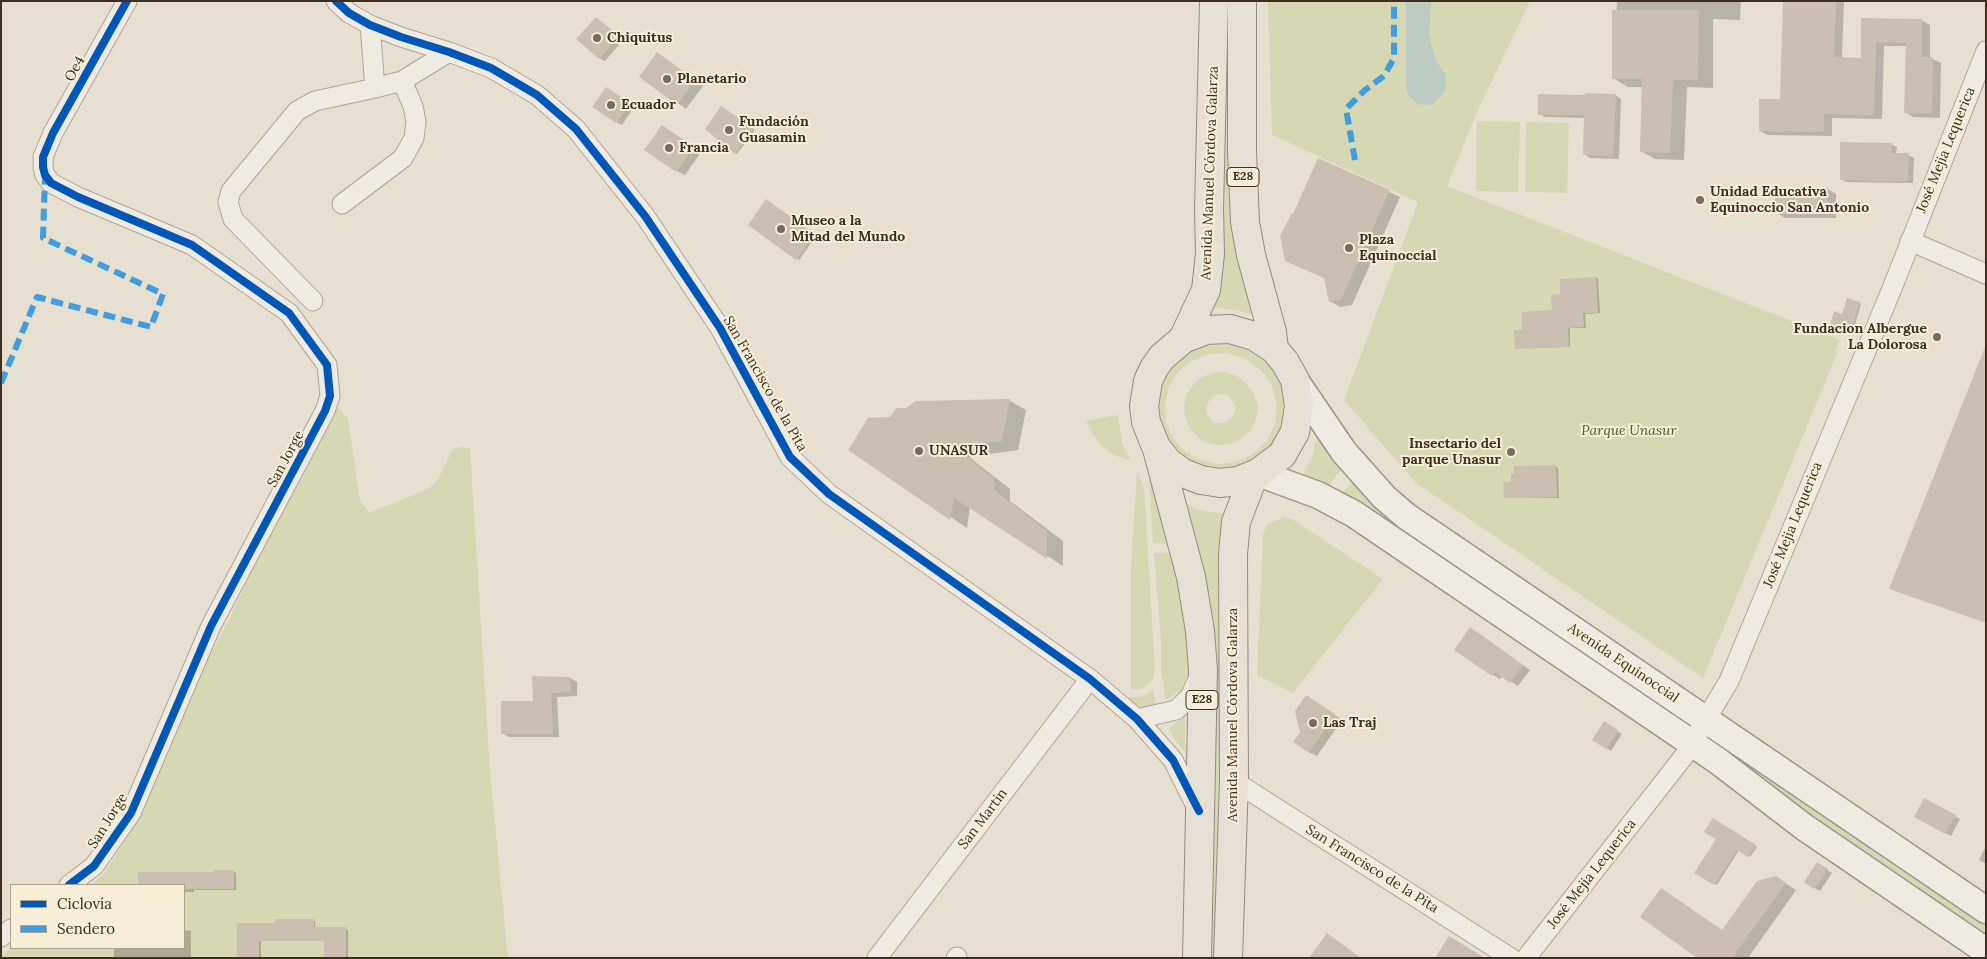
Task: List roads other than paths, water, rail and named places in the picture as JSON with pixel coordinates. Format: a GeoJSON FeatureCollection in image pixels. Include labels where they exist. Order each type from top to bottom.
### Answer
{"type":"FeatureCollection","features":[{"type":"Feature","properties":{"kind":"main road","name":"Avenida Manuel Córdova Galarza"},"geometry":{"type":"LineString","coordinates":[[1184,339],[1202,302],[1209,270],[1214,1]]}},
{"type":"Feature","properties":{"kind":"main road","name":"Avenida Manuel Córdova Galarza"},"geometry":{"type":"LineString","coordinates":[[1242,1],[1242,152],[1245,222],[1251,255],[1272,332],[1274,350]]}},
{"type":"Feature","properties":{"kind":"main road"},"geometry":{"type":"LineString","coordinates":[[1214,31],[1242,31]]}},
{"type":"Feature","properties":{"kind":"main road","name":"E28"},"geometry":{"type":"LineString","coordinates":[[1156,447],[1168,462],[1184,473],[1201,480],[1220,483],[1238,481],[1256,474],[1282,455],[1294,432],[1299,406],[1294,380],[1285,362],[1274,350],[1254,336],[1230,329],[1206,330],[1184,339],[1162,357],[1148,381],[1144,406],[1146,422],[1156,447],[1191,577],[1200,631],[1203,670],[1197,958]]}},
{"type":"Feature","properties":{"kind":"main road","name":"Avenida Equinoccial"},"geometry":{"type":"LineString","coordinates":[[1294,380],[1344,452],[1384,496],[1406,516],[1986,910]]}},
{"type":"Feature","properties":{"kind":"main road","name":"Avenida Manuel Córdova Galarza"},"geometry":{"type":"LineString","coordinates":[[1228,958],[1234,781],[1233,554],[1236,522],[1256,474]]}},
{"type":"Feature","properties":{"kind":"main road","name":"Avenida Equinoccial"},"geometry":{"type":"LineString","coordinates":[[1256,474],[1318,495],[1354,514],[1718,761],[1804,826],[1986,951]]}},
{"type":"Feature","properties":{"kind":"street","name":"Oe4"},"geometry":{"type":"LineString","coordinates":[[46,149],[53,133],[127,1]]}},
{"type":"Feature","properties":{"kind":"street","name":"San Francisco de la Pita"},"geometry":{"type":"LineString","coordinates":[[336,1],[349,13],[370,25],[491,68],[537,95],[576,129],[645,216],[714,320],[790,457],[829,494],[1090,680],[1138,719],[1173,760],[1199,812]]}},
{"type":"Feature","properties":{"kind":"street"},"geometry":{"type":"LineString","coordinates":[[370,25],[376,88]]}},
{"type":"Feature","properties":{"kind":"street","name":"José Mejia Lequerica"},"geometry":{"type":"LineString","coordinates":[[1526,958],[1680,761],[1729,681],[1910,242],[1986,51]]}},
{"type":"Feature","properties":{"kind":"street"},"geometry":{"type":"LineString","coordinates":[[313,301],[233,219],[228,202],[231,190],[297,111],[315,101],[402,81],[449,52]]}},
{"type":"Feature","properties":{"kind":"street"},"geometry":{"type":"LineString","coordinates":[[342,204],[403,158],[414,138],[416,122],[413,106],[402,81]]}},
{"type":"Feature","properties":{"kind":"street","name":"San Jorge"},"geometry":{"type":"LineString","coordinates":[[46,149],[43,157],[43,166],[45,175],[51,183],[78,197],[192,246],[288,313],[327,365],[330,396],[326,411],[211,626],[131,812],[94,866],[70,884]]}},
{"type":"Feature","properties":{"kind":"street"},"geometry":{"type":"LineString","coordinates":[[1910,242],[1986,274]]}},
{"type":"Feature","properties":{"kind":"street"},"geometry":{"type":"LineString","coordinates":[[1138,719],[1176,710],[1190,697],[1203,670]]}},
{"type":"Feature","properties":{"kind":"street","name":"San Martin"},"geometry":{"type":"LineString","coordinates":[[877,958],[1090,680]]}},
{"type":"Feature","properties":{"kind":"street","name":"San Francisco de la Pita"},"geometry":{"type":"LineString","coordinates":[[1234,781],[1511,958]]}},
{"type":"Feature","properties":{"kind":"place","name":"Chiquitus"},"geometry":{"type":"Point","coordinates":[597,38]}},
{"type":"Feature","properties":{"kind":"place","name":"Planetario"},"geometry":{"type":"Point","coordinates":[667,79]}},
{"type":"Feature","properties":{"kind":"place","name":"Ecuador"},"geometry":{"type":"Point","coordinates":[611,105]}},
{"type":"Feature","properties":{"kind":"place","name":"Fundación Guasamin"},"geometry":{"type":"Point","coordinates":[729,130]}},
{"type":"Feature","properties":{"kind":"place","name":"Francia"},"geometry":{"type":"Point","coordinates":[669,148]}},
{"type":"Feature","properties":{"kind":"place","name":"Unidad Educativa Equinoccio San Antonio"},"geometry":{"type":"Point","coordinates":[1700,200]}},
{"type":"Feature","properties":{"kind":"place","name":"Museo a la Mitad del Mundo"},"geometry":{"type":"Point","coordinates":[781,229]}},
{"type":"Feature","properties":{"kind":"place","name":"Plaza Equinoccial"},"geometry":{"type":"Point","coordinates":[1349,248]}},
{"type":"Feature","properties":{"kind":"place","name":"Fundacion Albergue La Dolorosa"},"geometry":{"type":"Point","coordinates":[1937,337]}},
{"type":"Feature","properties":{"kind":"place","name":"UNASUR"},"geometry":{"type":"Point","coordinates":[919,451]}},
{"type":"Feature","properties":{"kind":"place","name":"Insectario del parque Unasur"},"geometry":{"type":"Point","coordinates":[1511,452]}},
{"type":"Feature","properties":{"kind":"place","name":"Las Traj"},"geometry":{"type":"Point","coordinates":[1313,723]}},
{"type":"Feature","properties":{"kind":"park label","name":"Parque Unasur"},"geometry":{"type":"Point","coordinates":[1629,431]}}]}
